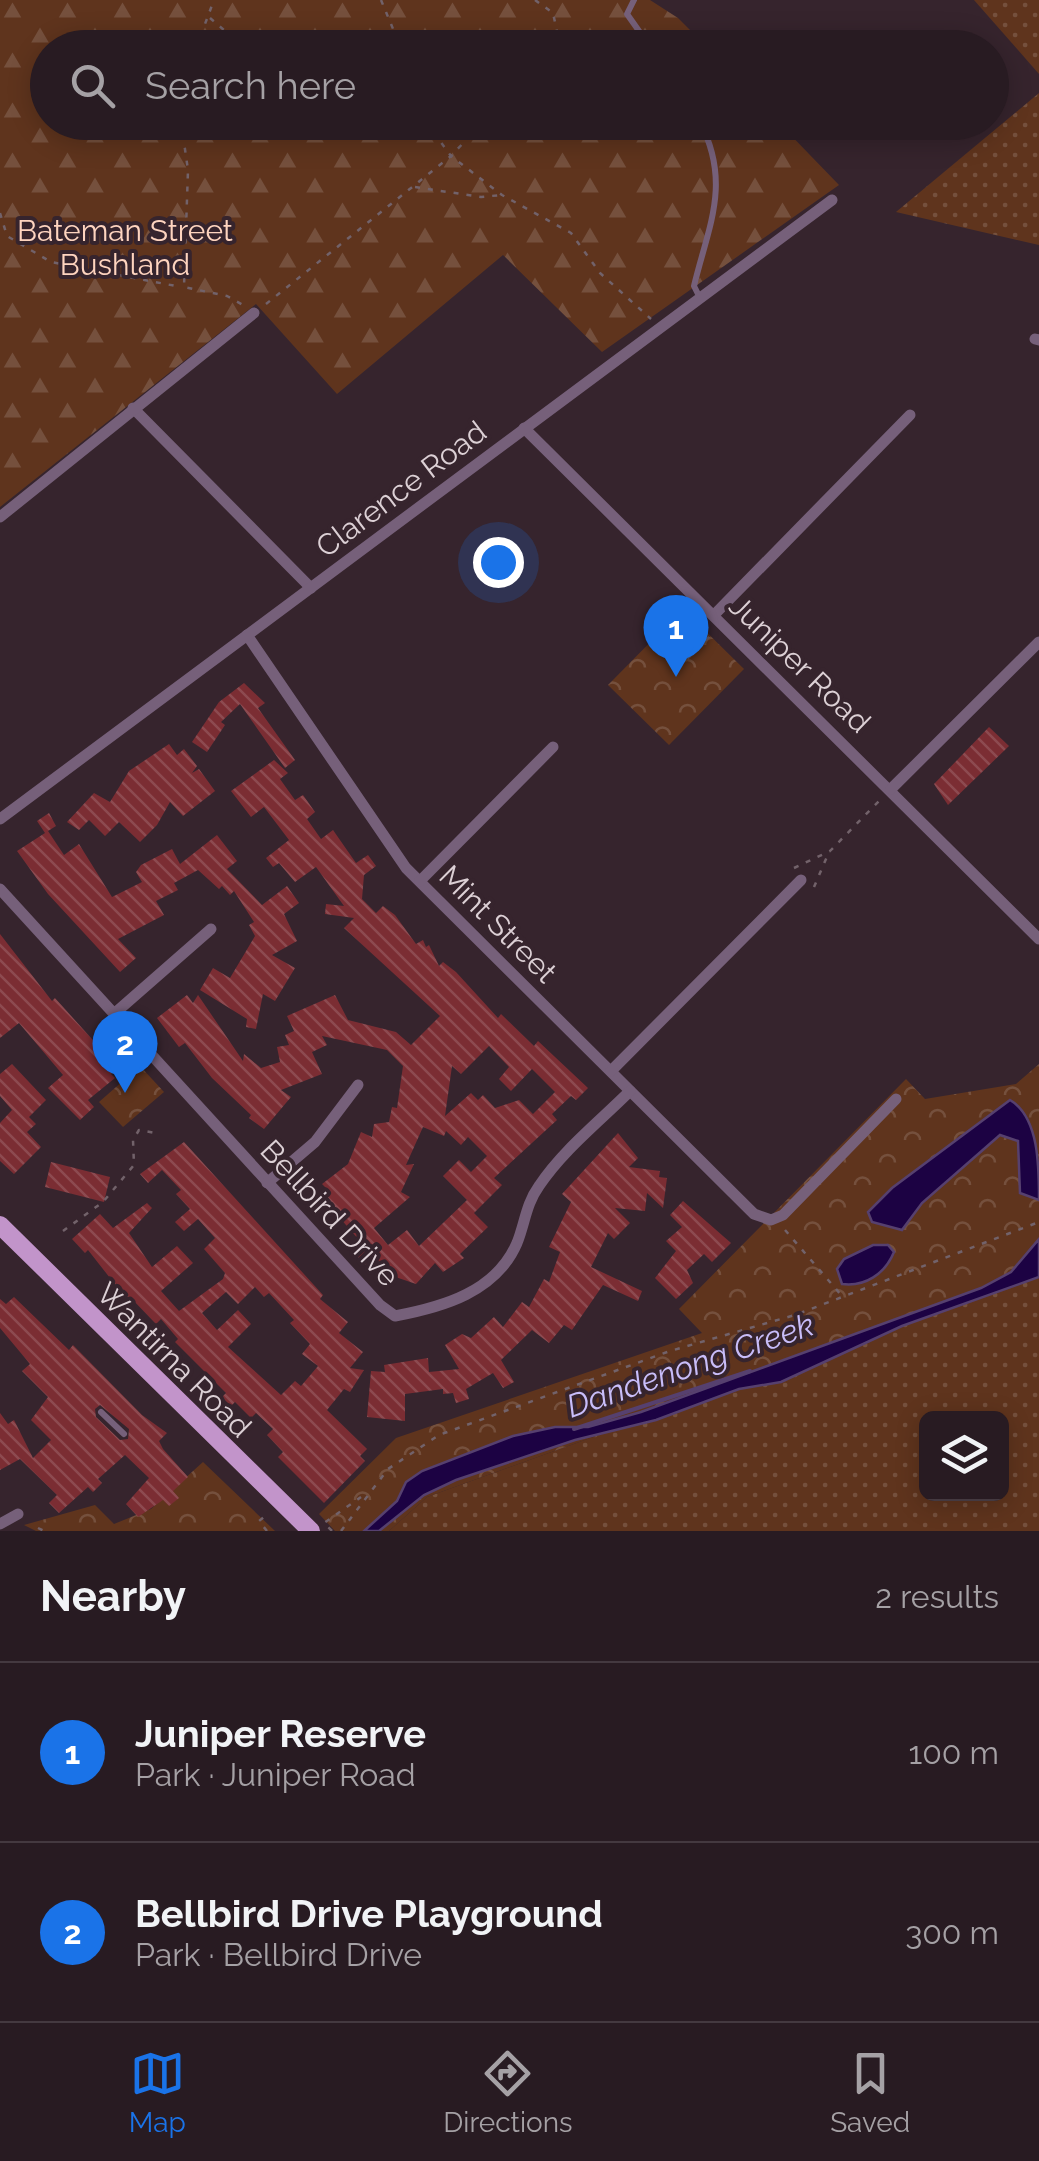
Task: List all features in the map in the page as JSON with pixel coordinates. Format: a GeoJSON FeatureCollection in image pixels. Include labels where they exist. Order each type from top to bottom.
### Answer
{"type":"FeatureCollection","features":[{"type":"Feature","properties":{"kind":"main road","name":"Wantirna Road"},"geometry":{"type":"LineString","coordinates":[[0,1225],[317,1527]]}},
{"type":"Feature","properties":{"kind":"street","name":"Clarence Road"},"geometry":{"type":"LineString","coordinates":[[0,819],[832,200]]}},
{"type":"Feature","properties":{"kind":"street"},"geometry":{"type":"LineString","coordinates":[[0,517],[254,313]]}},
{"type":"Feature","properties":{"kind":"street"},"geometry":{"type":"LineString","coordinates":[[132,408],[311,588]]}},
{"type":"Feature","properties":{"kind":"street"},"geometry":{"type":"LineString","coordinates":[[714,615],[910,415]]}},
{"type":"Feature","properties":{"kind":"street","name":"Juniper Road"},"geometry":{"type":"LineString","coordinates":[[524,428],[1038,936]]}},
{"type":"Feature","properties":{"kind":"street","name":"Mint Street"},"geometry":{"type":"LineString","coordinates":[[248,635],[420,881],[754,1214],[771,1220],[784,1215],[896,1099]]}},
{"type":"Feature","properties":{"kind":"street"},"geometry":{"type":"LineString","coordinates":[[891,790],[1039,642]]}},
{"type":"Feature","properties":{"kind":"street"},"geometry":{"type":"LineString","coordinates":[[420,881],[553,747]]}},
{"type":"Feature","properties":{"kind":"street"},"geometry":{"type":"LineString","coordinates":[[611,1071],[797,874]]}},
{"type":"Feature","properties":{"kind":"street","name":"Bellbird Drive"},"geometry":{"type":"LineString","coordinates":[[0,890],[266,1184],[380,1306],[395,1316],[464,1296],[492,1279],[516,1245],[528,1201],[548,1172],[630,1090]]}},
{"type":"Feature","properties":{"kind":"street"},"geometry":{"type":"LineString","coordinates":[[114,1014],[211,929]]}},
{"type":"Feature","properties":{"kind":"street"},"geometry":{"type":"LineString","coordinates":[[266,1184],[315,1142],[358,1085]]}},
{"type":"Feature","properties":{"kind":"street"},"geometry":{"type":"LineString","coordinates":[[0,1524],[18,1514]]}},
{"type":"Feature","properties":{"kind":"lane"},"geometry":{"type":"LineString","coordinates":[[634,0],[627,14],[636,30]]}},
{"type":"Feature","properties":{"kind":"lane"},"geometry":{"type":"LineString","coordinates":[[699,296],[694,286],[716,220],[716,196],[704,140]]}},
{"type":"Feature","properties":{"kind":"lane"},"geometry":{"type":"LineString","coordinates":[[102,1412],[124,1434]]}},
{"type":"Feature","properties":{"kind":"path"},"geometry":{"type":"LineString","coordinates":[[204,30],[214,0]]}},
{"type":"Feature","properties":{"kind":"path"},"geometry":{"type":"LineString","coordinates":[[382,0],[394,30]]}},
{"type":"Feature","properties":{"kind":"path"},"geometry":{"type":"LineString","coordinates":[[536,0],[553,13],[557,30]]}},
{"type":"Feature","properties":{"kind":"path"},"geometry":{"type":"LineString","coordinates":[[210,18],[224,30]]}},
{"type":"Feature","properties":{"kind":"path"},"geometry":{"type":"LineString","coordinates":[[184,140],[188,170],[184,287]]}},
{"type":"Feature","properties":{"kind":"path"},"geometry":{"type":"LineString","coordinates":[[440,140],[452,156],[502,195],[570,234],[612,286],[644,310],[657,327]]}},
{"type":"Feature","properties":{"kind":"path"},"geometry":{"type":"LineString","coordinates":[[0,230],[51,262],[164,288],[184,287],[227,296],[254,313],[452,156],[467,140]]}},
{"type":"Feature","properties":{"kind":"path"},"geometry":{"type":"LineString","coordinates":[[413,187],[481,197],[502,195]]}},
{"type":"Feature","properties":{"kind":"path"},"geometry":{"type":"LineString","coordinates":[[0,213],[7,236]]}},
{"type":"Feature","properties":{"kind":"path"},"geometry":{"type":"LineString","coordinates":[[678,668],[711,634]]}},
{"type":"Feature","properties":{"kind":"path"},"geometry":{"type":"LineString","coordinates":[[797,874],[830,851],[880,800]]}},
{"type":"Feature","properties":{"kind":"path"},"geometry":{"type":"LineString","coordinates":[[814,887],[830,851]]}},
{"type":"Feature","properties":{"kind":"path"},"geometry":{"type":"LineString","coordinates":[[64,1231],[103,1202],[134,1165],[133,1140],[139,1130],[155,1133]]}},
{"type":"Feature","properties":{"kind":"path"},"geometry":{"type":"LineString","coordinates":[[317,1527],[366,1493],[405,1454],[463,1425],[670,1350],[843,1298],[1039,1222]]}},
{"type":"Feature","properties":{"kind":"path"},"geometry":{"type":"LineString","coordinates":[[785,1230],[843,1298]]}},
{"type":"Feature","properties":{"kind":"path"},"geometry":{"type":"LineString","coordinates":[[341,1531],[366,1493]]}},
{"type":"Feature","properties":{"kind":"path"},"geometry":{"type":"LineString","coordinates":[[267,1531],[259,1521],[270,1511],[281,1521]]}},
{"type":"Feature","properties":{"kind":"path"},"geometry":{"type":"LineString","coordinates":[[317,1527],[332,1531]]}},
{"type":"Feature","properties":{"kind":"path"},"geometry":{"type":"LineString","coordinates":[[38,1528],[44,1531]]}},
{"type":"Feature","properties":{"kind":"green space","name":"Bateman Street Bushland"},"geometry":{"type":"Polygon","coordinates":[[[0,0],[650,0],[690,30],[30,30],[30,140],[795,140],[839,185],[602,352],[503,255],[337,394],[256,304],[0,507],[0,0]]]}},
{"type":"Feature","properties":{"kind":"green space"},"geometry":{"type":"Polygon","coordinates":[[[974,0],[1039,0],[1039,74],[1009,40],[1009,30],[1000,30],[974,0]]]}},
{"type":"Feature","properties":{"kind":"green space"},"geometry":{"type":"Polygon","coordinates":[[[1039,93],[1039,245],[896,212],[983,140],[1009,140],[1009,118],[1039,93]]]}},
{"type":"Feature","properties":{"kind":"green space"},"geometry":{"type":"Polygon","coordinates":[[[683,609],[744,669],[669,745],[608,685],[683,609]]]}},
{"type":"Feature","properties":{"kind":"green space"},"geometry":{"type":"Polygon","coordinates":[[[1039,1064],[1039,1276],[427,1497],[389,1531],[335,1531],[319,1514],[396,1438],[702,1333],[679,1309],[906,1079],[925,1099],[1016,1084],[1039,1064]]]}},
{"type":"Feature","properties":{"kind":"green space"},"geometry":{"type":"Polygon","coordinates":[[[140,1066],[164,1092],[123,1127],[99,1102],[140,1066]]]}},
{"type":"Feature","properties":{"kind":"green space"},"geometry":{"type":"Polygon","coordinates":[[[1039,1276],[1039,1531],[389,1531],[427,1497],[1039,1276]]]}},
{"type":"Feature","properties":{"kind":"green space"},"geometry":{"type":"Polygon","coordinates":[[[203,1462],[275,1531],[36,1531],[24,1525],[95,1505],[114,1524],[151,1509],[203,1462]]]}},
{"type":"Feature","properties":{"kind":"shaded area"},"geometry":{"type":"Polygon","coordinates":[[[1010,1100],[1020,1108],[1032,1130],[1039,1200],[1020,1193],[1018,1141],[1000,1135],[922,1203],[902,1230],[872,1222],[868,1212],[892,1188],[1010,1100]]]}},
{"type":"Feature","properties":{"kind":"shaded area"},"geometry":{"type":"Polygon","coordinates":[[[1039,1239],[1039,1277],[902,1326],[781,1382],[739,1389],[656,1420],[575,1440],[456,1480],[424,1495],[379,1531],[364,1531],[397,1501],[406,1482],[422,1471],[513,1436],[555,1427],[588,1427],[641,1412],[981,1288],[1011,1272],[1039,1239]]]}},
{"type":"Feature","properties":{"kind":"shaded area"},"geometry":{"type":"Polygon","coordinates":[[[873,1245],[888,1245],[894,1252],[885,1267],[866,1281],[842,1284],[837,1269],[844,1259],[873,1245]]]}},
{"type":"Feature","properties":{"kind":"building"},"geometry":{"type":"Polygon","coordinates":[[[244,683],[265,703],[258,708],[295,760],[285,768],[240,704],[221,722],[225,725],[207,752],[192,742],[219,702],[244,683]]]}},
{"type":"Feature","properties":{"kind":"building"},"geometry":{"type":"Polygon","coordinates":[[[989,727],[1009,746],[948,805],[934,784],[989,727]]]}},
{"type":"Feature","properties":{"kind":"building"},"geometry":{"type":"Polygon","coordinates":[[[169,744],[177,755],[184,749],[197,766],[192,773],[199,769],[215,791],[183,816],[170,802],[157,825],[140,842],[119,822],[105,836],[89,820],[79,830],[67,822],[94,793],[110,802],[129,771],[169,744]]]}},
{"type":"Feature","properties":{"kind":"building"},"geometry":{"type":"Polygon","coordinates":[[[274,760],[288,773],[280,779],[295,800],[303,795],[315,812],[307,819],[321,839],[333,830],[356,863],[368,855],[376,866],[364,875],[362,899],[376,913],[383,906],[395,915],[416,944],[423,940],[426,947],[429,945],[439,966],[443,962],[456,972],[498,1018],[501,1014],[534,1046],[538,1041],[588,1088],[576,1100],[571,1096],[552,1114],[557,1120],[494,1178],[502,1185],[474,1213],[488,1227],[460,1254],[464,1258],[443,1272],[435,1263],[416,1284],[369,1268],[357,1256],[366,1248],[319,1194],[326,1188],[322,1184],[348,1164],[361,1132],[372,1137],[374,1124],[389,1122],[392,1107],[397,1108],[403,1066],[387,1050],[322,1036],[327,1045],[312,1052],[322,1074],[281,1090],[291,1097],[264,1129],[212,1078],[185,1043],[179,1047],[157,1018],[187,995],[193,1003],[198,995],[243,1061],[244,1054],[261,1068],[280,1062],[277,1047],[289,1045],[285,1035],[294,1031],[287,1016],[335,995],[348,1020],[396,1032],[411,1045],[440,1016],[344,928],[354,918],[325,914],[326,904],[344,906],[316,867],[295,882],[279,863],[273,867],[266,858],[289,840],[264,807],[251,817],[231,791],[274,760]],[[489,1046],[461,1074],[452,1066],[445,1116],[471,1093],[478,1100],[483,1095],[495,1108],[519,1100],[533,1114],[555,1092],[532,1069],[511,1091],[499,1079],[509,1067],[489,1046]],[[423,1127],[406,1165],[414,1164],[401,1192],[410,1197],[374,1228],[388,1245],[407,1230],[419,1246],[467,1200],[443,1176],[459,1160],[471,1172],[487,1156],[468,1137],[461,1145],[446,1131],[444,1136],[423,1127]]]}},
{"type":"Feature","properties":{"kind":"building"},"geometry":{"type":"Polygon","coordinates":[[[49,813],[56,826],[48,831],[64,855],[79,844],[112,897],[142,882],[136,872],[141,865],[172,849],[180,864],[217,835],[237,861],[227,869],[262,905],[287,886],[299,903],[284,914],[297,941],[272,955],[295,968],[275,1001],[263,994],[256,1029],[246,1027],[247,1019],[200,990],[213,968],[230,978],[255,936],[249,925],[254,922],[234,891],[230,895],[222,886],[219,889],[198,870],[174,883],[178,890],[156,901],[164,915],[118,939],[136,958],[120,972],[48,894],[17,851],[45,833],[37,821],[49,813]]]}},
{"type":"Feature","properties":{"kind":"building"},"geometry":{"type":"Polygon","coordinates":[[[0,934],[52,1001],[55,998],[118,1068],[111,1074],[115,1078],[88,1100],[94,1107],[80,1120],[48,1088],[63,1075],[19,1023],[0,1038],[0,934]]]}},
{"type":"Feature","properties":{"kind":"building"},"geometry":{"type":"Polygon","coordinates":[[[12,1064],[46,1100],[29,1117],[36,1124],[27,1132],[41,1147],[14,1174],[0,1161],[0,1123],[12,1110],[0,1096],[0,1074],[12,1064]]]}},
{"type":"Feature","properties":{"kind":"building"},"geometry":{"type":"Polygon","coordinates":[[[618,1133],[638,1158],[629,1167],[660,1171],[659,1177],[667,1178],[663,1208],[647,1193],[645,1211],[615,1208],[630,1223],[614,1239],[608,1233],[591,1267],[642,1291],[638,1301],[603,1285],[572,1330],[564,1325],[549,1343],[532,1330],[501,1360],[514,1382],[503,1388],[493,1373],[466,1389],[469,1399],[456,1403],[453,1393],[443,1394],[443,1389],[405,1394],[405,1421],[367,1417],[371,1371],[385,1372],[384,1365],[428,1358],[429,1372],[459,1369],[445,1345],[462,1334],[471,1338],[494,1317],[503,1327],[522,1302],[529,1307],[544,1279],[549,1282],[560,1252],[549,1247],[571,1202],[562,1194],[618,1133]]]}},
{"type":"Feature","properties":{"kind":"building"},"geometry":{"type":"Polygon","coordinates":[[[184,1142],[323,1295],[320,1299],[348,1322],[339,1333],[363,1352],[350,1368],[364,1370],[350,1392],[344,1389],[327,1410],[367,1449],[360,1456],[365,1461],[324,1503],[278,1457],[283,1452],[267,1435],[273,1429],[256,1413],[251,1418],[235,1402],[231,1406],[222,1397],[226,1393],[175,1342],[178,1339],[161,1319],[156,1324],[131,1298],[125,1304],[117,1296],[121,1292],[88,1250],[85,1253],[72,1239],[100,1214],[113,1228],[147,1203],[152,1208],[129,1233],[152,1267],[177,1246],[193,1263],[161,1291],[179,1311],[223,1279],[225,1273],[204,1249],[215,1238],[198,1219],[184,1231],[175,1222],[190,1209],[176,1194],[181,1190],[162,1170],[148,1183],[140,1174],[184,1142]],[[255,1287],[238,1304],[226,1292],[202,1313],[217,1330],[238,1310],[251,1324],[228,1347],[281,1395],[295,1381],[301,1386],[318,1366],[302,1354],[310,1344],[290,1323],[294,1320],[269,1293],[264,1297],[255,1287]]]}},
{"type":"Feature","properties":{"kind":"building"},"geometry":{"type":"Polygon","coordinates":[[[51,1162],[110,1177],[104,1202],[45,1187],[51,1162]]]}},
{"type":"Feature","properties":{"kind":"building"},"geometry":{"type":"Polygon","coordinates":[[[683,1201],[731,1243],[712,1262],[704,1254],[687,1270],[693,1283],[676,1299],[655,1278],[676,1251],[666,1241],[682,1227],[670,1215],[683,1201]]]}},
{"type":"Feature","properties":{"kind":"building"},"geometry":{"type":"Polygon","coordinates":[[[14,1297],[69,1350],[73,1345],[142,1415],[167,1433],[159,1441],[188,1477],[173,1491],[179,1498],[169,1506],[163,1500],[138,1517],[126,1504],[149,1478],[125,1455],[98,1479],[102,1483],[93,1492],[88,1487],[59,1513],[49,1503],[57,1495],[20,1459],[0,1470],[0,1413],[8,1424],[14,1420],[33,1458],[51,1440],[31,1420],[48,1397],[22,1371],[30,1364],[0,1328],[0,1299],[6,1304],[14,1297]],[[100,1405],[95,1409],[96,1417],[120,1440],[128,1439],[129,1429],[100,1405]]]}},
{"type":"Feature","properties":{"kind":"waterway","name":"Dandenong Creek"},"geometry":{"type":"LineString","coordinates":[[574,1429],[750,1371]]}},
{"type":"Feature","properties":{"kind":"place","name":"Juniper Reserve"},"geometry":{"type":"Point","coordinates":[676,677]}},
{"type":"Feature","properties":{"kind":"place","name":"Bellbird Drive Playground"},"geometry":{"type":"Point","coordinates":[125,1093]}}]}
